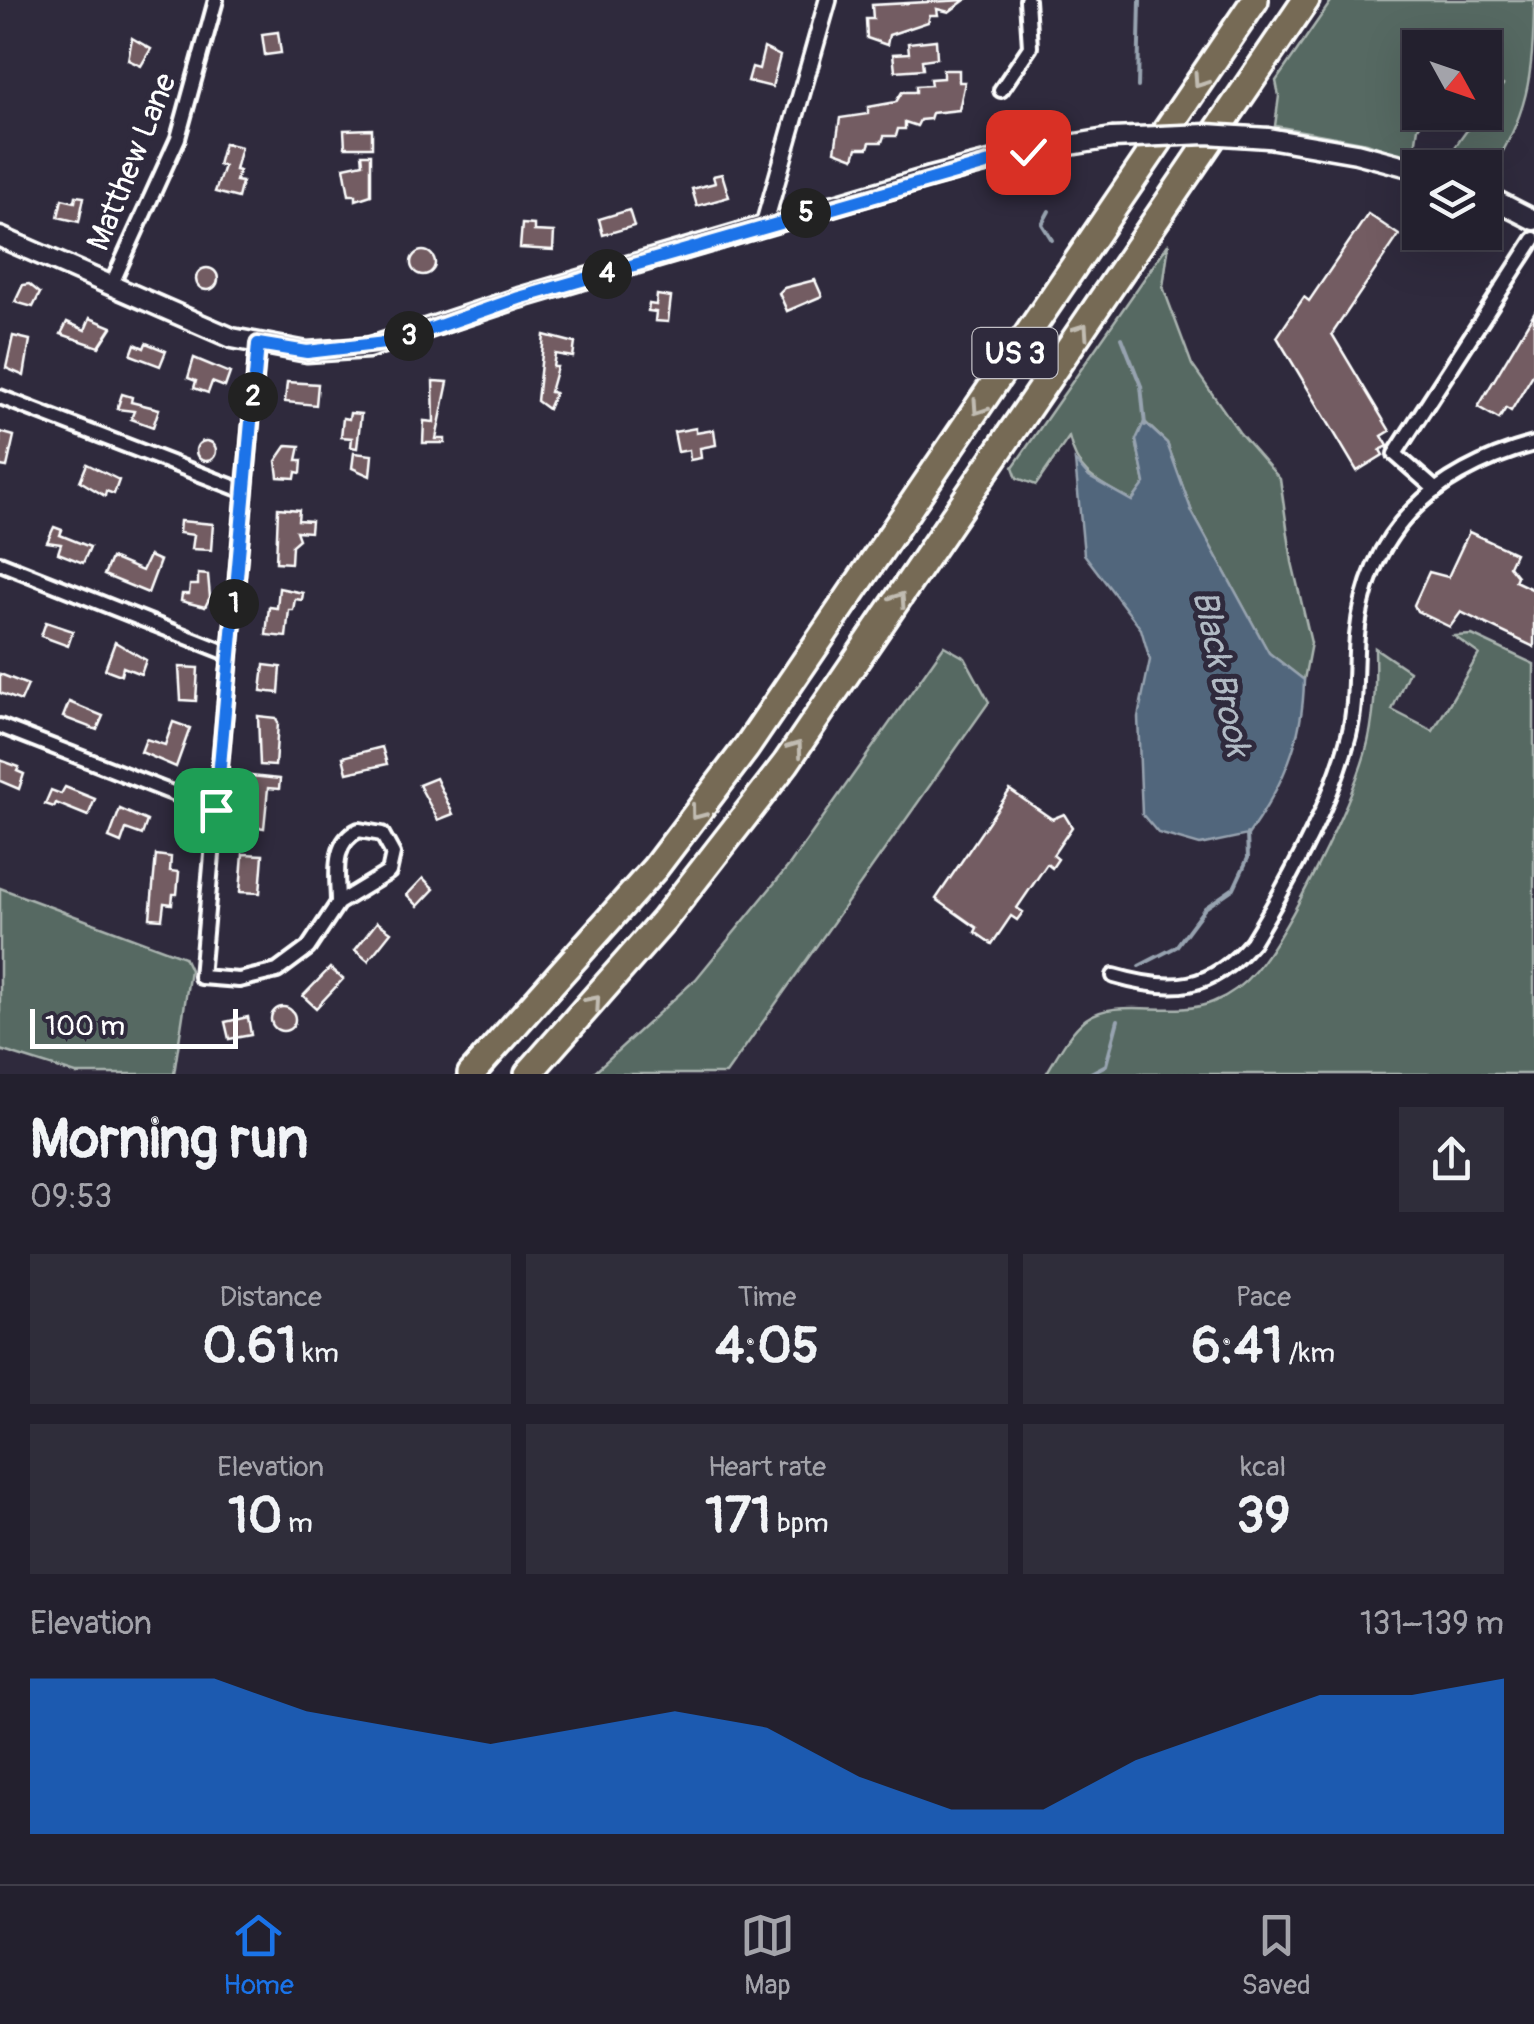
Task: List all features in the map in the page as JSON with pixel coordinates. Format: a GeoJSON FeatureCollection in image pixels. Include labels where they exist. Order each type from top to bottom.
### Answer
{"type":"FeatureCollection","features":[{"type":"Feature","properties":{"kind":"highway","name":"US 3"},"geometry":{"type":"LineString","coordinates":[[471,1074],[655,868],[746,748],[1255,0]]}},
{"type":"Feature","properties":{"kind":"highway","name":"US 3"},"geometry":{"type":"LineString","coordinates":[[528,1074],[674,908],[796,749],[1306,0]]}},
{"type":"Feature","properties":{"kind":"main road"},"geometry":{"type":"LineString","coordinates":[[1,242],[203,328],[258,344],[307,352],[368,348],[764,225],[997,159],[1112,138],[1192,134],[1268,138],[1344,150],[1402,165]]}},
{"type":"Feature","properties":{"kind":"main road"},"geometry":{"type":"LineString","coordinates":[[1502,204],[1534,220]]}},
{"type":"Feature","properties":{"kind":"street","name":"Matthew Lane"},"geometry":{"type":"LineString","coordinates":[[111,286],[178,138],[216,0]]}},
{"type":"Feature","properties":{"kind":"street"},"geometry":{"type":"LineString","coordinates":[[764,225],[828,0]]}},
{"type":"Feature","properties":{"kind":"street"},"geometry":{"type":"LineString","coordinates":[[1001,90],[1030,47],[1028,0]]}},
{"type":"Feature","properties":{"kind":"street"},"geometry":{"type":"LineString","coordinates":[[1436,490],[1396,454],[1534,239]]}},
{"type":"Feature","properties":{"kind":"street"},"geometry":{"type":"LineString","coordinates":[[258,344],[201,976],[239,980],[277,971],[308,948],[338,904],[389,872],[394,854],[382,834],[365,829],[344,840],[338,856],[338,904]]}},
{"type":"Feature","properties":{"kind":"street"},"geometry":{"type":"LineString","coordinates":[[0,397],[244,491]]}},
{"type":"Feature","properties":{"kind":"street"},"geometry":{"type":"LineString","coordinates":[[1114,976],[1157,989],[1190,984],[1235,962],[1252,942],[1337,772],[1349,735],[1357,637],[1376,556],[1417,504],[1436,490],[1486,457],[1534,444]]}},
{"type":"Feature","properties":{"kind":"street"},"geometry":{"type":"LineString","coordinates":[[0,563],[230,654]]}},
{"type":"Feature","properties":{"kind":"street"},"geometry":{"type":"LineString","coordinates":[[0,726],[216,810]]}},
{"type":"Feature","properties":{"kind":"green space"},"geometry":{"type":"Polygon","coordinates":[[[1332,0],[1534,0],[1526,95],[1502,152],[1454,150],[1467,130],[1502,130],[1502,30],[1402,30],[1402,130],[1418,130],[1415,150],[1402,150],[1402,156],[1367,143],[1275,126],[1279,96],[1276,81],[1332,0]]]}},
{"type":"Feature","properties":{"kind":"green space"},"geometry":{"type":"Polygon","coordinates":[[[1169,243],[1163,287],[1192,365],[1239,432],[1280,479],[1292,562],[1311,643],[1304,680],[1269,653],[1192,512],[1167,443],[1145,422],[1136,440],[1145,483],[1132,501],[1084,470],[1069,437],[1036,485],[1017,478],[1013,467],[1169,243]]]}},
{"type":"Feature","properties":{"kind":"green space"},"geometry":{"type":"Polygon","coordinates":[[[1472,635],[1534,664],[1534,1074],[1046,1074],[1074,1031],[1099,1012],[1197,1007],[1224,996],[1251,976],[1301,898],[1357,776],[1373,715],[1375,648],[1409,671],[1392,710],[1433,731],[1479,654],[1454,636],[1472,635]]]}},
{"type":"Feature","properties":{"kind":"green space"},"geometry":{"type":"Polygon","coordinates":[[[944,646],[965,658],[989,702],[726,1074],[592,1074],[696,979],[791,863],[944,646]]]}},
{"type":"Feature","properties":{"kind":"green space"},"geometry":{"type":"Polygon","coordinates":[[[0,888],[184,957],[190,970],[174,1074],[76,1074],[0,1050],[0,888]]]}},
{"type":"Feature","properties":{"kind":"water"},"geometry":{"type":"Polygon","coordinates":[[[1144,422],[1167,443],[1192,512],[1269,653],[1304,680],[1300,723],[1289,762],[1260,816],[1248,835],[1200,845],[1158,833],[1142,814],[1138,717],[1150,660],[1141,629],[1084,554],[1075,461],[1089,477],[1132,501],[1145,483],[1136,440],[1144,422]]]}},
{"type":"Feature","properties":{"kind":"building"},"geometry":{"type":"Polygon","coordinates":[[[965,0],[949,12],[937,9],[938,15],[930,15],[928,22],[889,35],[887,45],[867,38],[866,19],[873,19],[872,5],[965,0]]]}},
{"type":"Feature","properties":{"kind":"building"},"geometry":{"type":"Polygon","coordinates":[[[278,32],[281,53],[265,55],[262,34],[278,32]]]}},
{"type":"Feature","properties":{"kind":"building"},"geometry":{"type":"Polygon","coordinates":[[[132,38],[151,49],[141,66],[128,60],[132,38]]]}},
{"type":"Feature","properties":{"kind":"building"},"geometry":{"type":"Polygon","coordinates":[[[936,40],[937,58],[922,60],[923,69],[895,71],[893,54],[909,53],[908,43],[936,40]]]}},
{"type":"Feature","properties":{"kind":"building"},"geometry":{"type":"Polygon","coordinates":[[[764,48],[780,56],[772,87],[748,81],[752,67],[759,69],[764,48]]]}},
{"type":"Feature","properties":{"kind":"building"},"geometry":{"type":"Polygon","coordinates":[[[943,70],[959,70],[959,82],[965,82],[959,110],[932,113],[930,119],[920,120],[917,126],[905,122],[905,129],[898,129],[896,136],[884,136],[882,142],[857,148],[854,158],[835,151],[840,118],[868,114],[868,107],[896,102],[902,92],[916,92],[916,86],[931,85],[930,79],[943,78],[943,70]]]}},
{"type":"Feature","properties":{"kind":"building"},"geometry":{"type":"Polygon","coordinates":[[[372,129],[372,147],[345,147],[344,130],[372,129]]]}},
{"type":"Feature","properties":{"kind":"building"},"geometry":{"type":"Polygon","coordinates":[[[224,143],[241,147],[235,170],[239,171],[236,181],[242,182],[238,198],[215,192],[224,166],[218,165],[224,143]]]}},
{"type":"Feature","properties":{"kind":"building"},"geometry":{"type":"Polygon","coordinates":[[[362,154],[371,154],[371,195],[356,200],[356,195],[349,195],[344,167],[363,163],[362,154]]]}},
{"type":"Feature","properties":{"kind":"building"},"geometry":{"type":"Polygon","coordinates":[[[722,174],[729,197],[697,206],[692,189],[715,183],[713,176],[722,174]]]}},
{"type":"Feature","properties":{"kind":"building"},"geometry":{"type":"Polygon","coordinates":[[[76,196],[84,197],[79,222],[58,217],[62,199],[75,202],[76,196]]]}},
{"type":"Feature","properties":{"kind":"building"},"geometry":{"type":"Polygon","coordinates":[[[629,210],[634,226],[603,235],[599,219],[629,210]]]}},
{"type":"Feature","properties":{"kind":"building"},"geometry":{"type":"Polygon","coordinates":[[[1368,214],[1399,235],[1332,334],[1390,431],[1382,436],[1388,446],[1380,450],[1383,455],[1357,471],[1277,337],[1304,297],[1309,301],[1368,214]]]}},
{"type":"Feature","properties":{"kind":"building"},"geometry":{"type":"Polygon","coordinates":[[[522,224],[534,225],[534,231],[554,232],[553,250],[520,248],[522,224]]]}},
{"type":"Feature","properties":{"kind":"building"},"geometry":{"type":"Polygon","coordinates":[[[423,251],[435,263],[423,275],[411,263],[423,251]]]}},
{"type":"Feature","properties":{"kind":"building"},"geometry":{"type":"Polygon","coordinates":[[[207,268],[215,271],[215,287],[207,290],[199,287],[196,279],[199,271],[207,268]]]}},
{"type":"Feature","properties":{"kind":"building"},"geometry":{"type":"Polygon","coordinates":[[[815,280],[822,296],[787,311],[779,293],[784,288],[815,280]]]}},
{"type":"Feature","properties":{"kind":"building"},"geometry":{"type":"Polygon","coordinates":[[[29,284],[40,293],[33,307],[15,302],[23,285],[29,284]]]}},
{"type":"Feature","properties":{"kind":"building"},"geometry":{"type":"Polygon","coordinates":[[[657,295],[671,297],[668,322],[655,321],[656,312],[648,311],[649,304],[656,305],[657,295]]]}},
{"type":"Feature","properties":{"kind":"building"},"geometry":{"type":"Polygon","coordinates":[[[1534,313],[1534,373],[1511,411],[1506,408],[1499,419],[1478,407],[1534,313]]]}},
{"type":"Feature","properties":{"kind":"building"},"geometry":{"type":"Polygon","coordinates":[[[90,318],[112,327],[99,347],[61,334],[67,322],[85,330],[90,318]]]}},
{"type":"Feature","properties":{"kind":"building"},"geometry":{"type":"Polygon","coordinates":[[[544,335],[575,343],[573,357],[555,354],[553,367],[557,367],[550,392],[555,393],[548,409],[537,401],[544,335]]]}},
{"type":"Feature","properties":{"kind":"building"},"geometry":{"type":"Polygon","coordinates":[[[13,336],[30,340],[24,376],[6,368],[13,336]]]}},
{"type":"Feature","properties":{"kind":"building"},"geometry":{"type":"Polygon","coordinates":[[[146,343],[166,351],[160,366],[131,355],[135,344],[144,348],[146,343]]]}},
{"type":"Feature","properties":{"kind":"building"},"geometry":{"type":"Polygon","coordinates":[[[194,358],[230,373],[225,387],[212,382],[208,393],[194,388],[196,381],[188,378],[194,358]]]}},
{"type":"Feature","properties":{"kind":"building"},"geometry":{"type":"Polygon","coordinates":[[[433,381],[448,382],[436,439],[445,439],[445,443],[423,443],[424,421],[434,422],[433,381]]]}},
{"type":"Feature","properties":{"kind":"building"},"geometry":{"type":"Polygon","coordinates":[[[287,382],[318,384],[316,405],[285,402],[287,382]]]}},
{"type":"Feature","properties":{"kind":"building"},"geometry":{"type":"Polygon","coordinates":[[[122,394],[132,397],[131,402],[159,409],[153,427],[131,419],[134,411],[117,409],[122,394]]]}},
{"type":"Feature","properties":{"kind":"building"},"geometry":{"type":"Polygon","coordinates":[[[350,413],[361,414],[357,448],[351,447],[352,438],[341,437],[343,418],[349,419],[350,413]]]}},
{"type":"Feature","properties":{"kind":"building"},"geometry":{"type":"Polygon","coordinates":[[[696,428],[696,433],[714,430],[716,445],[700,448],[701,458],[690,460],[689,450],[678,452],[674,432],[696,428]]]}},
{"type":"Feature","properties":{"kind":"building"},"geometry":{"type":"Polygon","coordinates":[[[0,432],[14,436],[7,467],[0,466],[0,432]]]}},
{"type":"Feature","properties":{"kind":"building"},"geometry":{"type":"Polygon","coordinates":[[[206,441],[216,451],[206,461],[196,451],[206,441]]]}},
{"type":"Feature","properties":{"kind":"building"},"geometry":{"type":"Polygon","coordinates":[[[287,445],[300,446],[297,460],[302,460],[301,473],[296,472],[295,478],[278,477],[276,461],[287,445]]]}},
{"type":"Feature","properties":{"kind":"building"},"geometry":{"type":"Polygon","coordinates":[[[354,453],[372,455],[370,476],[352,468],[354,453]]]}},
{"type":"Feature","properties":{"kind":"building"},"geometry":{"type":"Polygon","coordinates":[[[87,464],[119,480],[114,494],[106,491],[105,496],[80,481],[87,464]]]}},
{"type":"Feature","properties":{"kind":"building"},"geometry":{"type":"Polygon","coordinates":[[[278,508],[299,510],[298,520],[311,521],[310,532],[296,531],[299,539],[292,545],[291,563],[276,562],[278,508]]]}},
{"type":"Feature","properties":{"kind":"building"},"geometry":{"type":"Polygon","coordinates":[[[180,521],[213,524],[211,550],[192,549],[194,535],[179,533],[180,521]]]}},
{"type":"Feature","properties":{"kind":"building"},"geometry":{"type":"Polygon","coordinates":[[[54,527],[62,530],[60,535],[90,547],[83,563],[58,553],[61,544],[47,542],[54,527]]]}},
{"type":"Feature","properties":{"kind":"building"},"geometry":{"type":"Polygon","coordinates":[[[1469,532],[1515,553],[1509,566],[1517,576],[1515,581],[1534,590],[1534,647],[1461,612],[1450,627],[1417,611],[1414,605],[1429,572],[1448,577],[1469,532]]]}},
{"type":"Feature","properties":{"kind":"building"},"geometry":{"type":"Polygon","coordinates":[[[149,556],[160,561],[148,593],[104,575],[111,558],[142,571],[149,556]]]}},
{"type":"Feature","properties":{"kind":"building"},"geometry":{"type":"Polygon","coordinates":[[[198,574],[208,575],[210,597],[205,607],[181,601],[182,594],[189,594],[190,585],[198,585],[198,574]]]}},
{"type":"Feature","properties":{"kind":"building"},"geometry":{"type":"Polygon","coordinates":[[[279,588],[303,593],[302,600],[295,599],[293,610],[289,610],[286,637],[266,635],[269,607],[277,608],[279,588]]]}},
{"type":"Feature","properties":{"kind":"building"},"geometry":{"type":"Polygon","coordinates":[[[46,622],[73,631],[68,646],[41,636],[46,622]]]}},
{"type":"Feature","properties":{"kind":"building"},"geometry":{"type":"Polygon","coordinates":[[[115,642],[146,660],[141,674],[123,667],[121,675],[105,669],[115,642]]]}},
{"type":"Feature","properties":{"kind":"building"},"geometry":{"type":"Polygon","coordinates":[[[264,665],[281,667],[279,693],[261,691],[264,665]]]}},
{"type":"Feature","properties":{"kind":"building"},"geometry":{"type":"Polygon","coordinates":[[[179,667],[198,668],[196,701],[181,700],[179,667]]]}},
{"type":"Feature","properties":{"kind":"building"},"geometry":{"type":"Polygon","coordinates":[[[0,674],[28,685],[21,701],[0,693],[0,674]]]}},
{"type":"Feature","properties":{"kind":"building"},"geometry":{"type":"Polygon","coordinates":[[[69,702],[103,716],[97,730],[63,717],[69,702]]]}},
{"type":"Feature","properties":{"kind":"building"},"geometry":{"type":"Polygon","coordinates":[[[258,716],[276,718],[278,723],[275,766],[260,765],[258,716]]]}},
{"type":"Feature","properties":{"kind":"building"},"geometry":{"type":"Polygon","coordinates":[[[173,722],[190,728],[176,767],[141,752],[146,739],[165,745],[173,722]]]}},
{"type":"Feature","properties":{"kind":"building"},"geometry":{"type":"Polygon","coordinates":[[[382,747],[387,764],[347,773],[343,757],[382,747]]]}},
{"type":"Feature","properties":{"kind":"building"},"geometry":{"type":"Polygon","coordinates":[[[0,760],[19,767],[17,771],[24,774],[19,789],[0,781],[0,760]]]}},
{"type":"Feature","properties":{"kind":"building"},"geometry":{"type":"Polygon","coordinates":[[[251,776],[280,779],[279,789],[268,788],[264,828],[251,826],[257,807],[248,806],[251,776]]]}},
{"type":"Feature","properties":{"kind":"building"},"geometry":{"type":"Polygon","coordinates":[[[436,778],[453,814],[438,820],[419,785],[436,778]]]}},
{"type":"Feature","properties":{"kind":"building"},"geometry":{"type":"Polygon","coordinates":[[[65,787],[95,799],[88,816],[56,803],[54,807],[45,804],[51,790],[61,794],[65,787]]]}},
{"type":"Feature","properties":{"kind":"building"},"geometry":{"type":"Polygon","coordinates":[[[1010,790],[1052,819],[1064,814],[1072,827],[1053,855],[1058,859],[1052,868],[1047,864],[1017,908],[1023,912],[1017,920],[1011,916],[992,944],[975,932],[977,928],[936,899],[1010,790]]]}},
{"type":"Feature","properties":{"kind":"building"},"geometry":{"type":"Polygon","coordinates":[[[120,809],[147,821],[142,835],[126,829],[121,843],[109,838],[120,809]]]}},
{"type":"Feature","properties":{"kind":"building"},"geometry":{"type":"Polygon","coordinates":[[[243,854],[263,855],[260,893],[240,892],[243,854]]]}},
{"type":"Feature","properties":{"kind":"building"},"geometry":{"type":"Polygon","coordinates":[[[156,855],[171,857],[170,871],[179,872],[177,894],[173,894],[172,904],[164,903],[162,919],[150,918],[156,855]]]}},
{"type":"Feature","properties":{"kind":"building"},"geometry":{"type":"Polygon","coordinates":[[[423,878],[434,889],[418,906],[407,895],[423,878]]]}},
{"type":"Feature","properties":{"kind":"building"},"geometry":{"type":"Polygon","coordinates":[[[377,922],[391,932],[368,961],[355,950],[377,922]]]}},
{"type":"Feature","properties":{"kind":"building"},"geometry":{"type":"Polygon","coordinates":[[[330,968],[343,979],[316,1008],[303,996],[330,968]]]}},
{"type":"Feature","properties":{"kind":"building"},"geometry":{"type":"Polygon","coordinates":[[[283,1007],[295,1019],[283,1031],[271,1019],[283,1007]]]}},
{"type":"Feature","properties":{"kind":"building"},"geometry":{"type":"Polygon","coordinates":[[[248,1017],[251,1035],[229,1039],[225,1022],[248,1017]]]}},
{"type":"Feature","properties":{"kind":"waterway","name":"Black Brook"},"geometry":{"type":"LineString","coordinates":[[1138,87],[1140,0]]}},
{"type":"Feature","properties":{"kind":"waterway","name":"Black Brook"},"geometry":{"type":"LineString","coordinates":[[1049,211],[1042,224],[1052,240]]}},
{"type":"Feature","properties":{"kind":"waterway","name":"Black Brook"},"geometry":{"type":"LineString","coordinates":[[1122,338],[1141,386],[1145,425]]}},
{"type":"Feature","properties":{"kind":"waterway","name":"Black Brook"},"geometry":{"type":"LineString","coordinates":[[1139,966],[1176,947],[1205,908],[1234,888],[1248,858],[1247,834]]}},
{"type":"Feature","properties":{"kind":"waterway","name":"Black Brook"},"geometry":{"type":"LineString","coordinates":[[1089,1074],[1106,1065],[1118,1020]]}},
{"type":"Feature","properties":{"kind":"route"},"geometry":{"type":"LineString","coordinates":[[216,810],[258,344],[307,352],[394,342],[519,298],[1028,152]]}}]}
